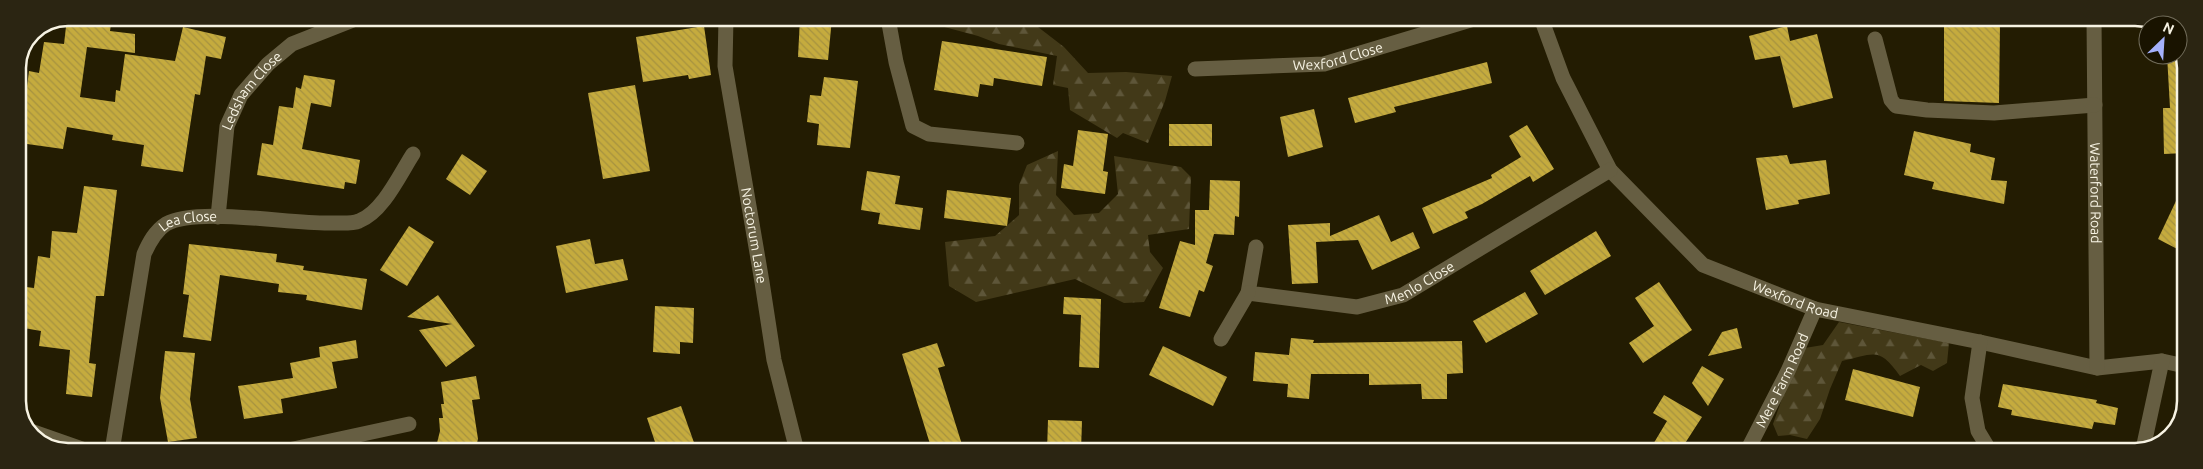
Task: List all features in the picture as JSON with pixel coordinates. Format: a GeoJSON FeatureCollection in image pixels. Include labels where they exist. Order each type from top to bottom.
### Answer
{"type":"FeatureCollection","features":[{"type":"Feature","properties":{"kind":"street","name":"Ledsham Close"},"geometry":{"type":"LineString","coordinates":[[218,217],[227,126],[241,95],[268,64],[292,44],[338,26]]}},
{"type":"Feature","properties":{"kind":"street","name":"Noctorum Lane"},"geometry":{"type":"LineString","coordinates":[[726,26],[725,66],[774,360],[795,443]]}},
{"type":"Feature","properties":{"kind":"street"},"geometry":{"type":"LineString","coordinates":[[889,26],[896,62],[912,126],[929,134],[1016,143]]}},
{"type":"Feature","properties":{"kind":"street","name":"Wexford Close"},"geometry":{"type":"LineString","coordinates":[[1195,69],[1324,64],[1450,26]]}},
{"type":"Feature","properties":{"kind":"street","name":"Wexford Road"},"geometry":{"type":"LineString","coordinates":[[1544,26],[1563,78],[1610,170],[1703,265],[1815,309],[2097,368],[2162,361],[2177,364]]}},
{"type":"Feature","properties":{"kind":"street","name":"Waterford Road"},"geometry":{"type":"LineString","coordinates":[[2094,26],[2097,368]]}},
{"type":"Feature","properties":{"kind":"street"},"geometry":{"type":"LineString","coordinates":[[1875,39],[1891,100],[1896,106],[1927,110],[1994,113],[2095,105]]}},
{"type":"Feature","properties":{"kind":"street","name":"Lea Close"},"geometry":{"type":"LineString","coordinates":[[113,443],[144,254],[152,238],[167,224],[185,218],[277,219],[320,224],[358,222],[376,211],[413,154]]}},
{"type":"Feature","properties":{"kind":"street","name":"Menlo Close"},"geometry":{"type":"LineString","coordinates":[[1248,293],[1357,307],[1403,295],[1610,170]]}},
{"type":"Feature","properties":{"kind":"street"},"geometry":{"type":"LineString","coordinates":[[1221,339],[1248,293],[1256,247]]}},
{"type":"Feature","properties":{"kind":"street","name":"Mere Farm Road"},"geometry":{"type":"LineString","coordinates":[[1751,443],[1788,371],[1815,309]]}},
{"type":"Feature","properties":{"kind":"street"},"geometry":{"type":"LineString","coordinates":[[1980,342],[1972,398],[1978,430],[1985,443]]}},
{"type":"Feature","properties":{"kind":"street"},"geometry":{"type":"LineString","coordinates":[[2144,442],[2162,361]]}},
{"type":"Feature","properties":{"kind":"street"},"geometry":{"type":"LineString","coordinates":[[321,443],[409,424]]}},
{"type":"Feature","properties":{"kind":"street"},"geometry":{"type":"LineString","coordinates":[[46,436],[64,442]]}},
{"type":"Feature","properties":{"kind":"green space"},"geometry":{"type":"Polygon","coordinates":[[[941,26],[1038,26],[1064,47],[1088,73],[1126,72],[1172,76],[1165,101],[1148,143],[1123,133],[1117,138],[1070,110],[1068,88],[1053,85],[1057,56],[999,44],[941,26]]]}},
{"type":"Feature","properties":{"kind":"green space"},"geometry":{"type":"Polygon","coordinates":[[[1058,151],[1056,195],[1074,215],[1099,213],[1118,194],[1114,156],[1181,167],[1191,177],[1189,229],[1148,235],[1150,252],[1163,268],[1144,302],[1124,303],[1075,279],[976,302],[949,286],[945,242],[995,236],[1019,215],[1019,185],[1027,165],[1058,151]]]}},
{"type":"Feature","properties":{"kind":"green space"},"geometry":{"type":"Polygon","coordinates":[[[1839,322],[1949,343],[1947,363],[1933,371],[1921,365],[1900,376],[1893,366],[1881,356],[1869,355],[1842,361],[1820,419],[1807,439],[1790,435],[1778,436],[1773,424],[1790,376],[1805,348],[1823,345],[1839,322]]]}},
{"type":"Feature","properties":{"kind":"building"},"geometry":{"type":"Polygon","coordinates":[[[66,26],[111,26],[110,31],[135,34],[135,53],[87,47],[80,97],[115,102],[116,90],[120,91],[125,54],[175,61],[183,27],[226,37],[221,59],[206,56],[200,95],[195,94],[183,172],[141,166],[144,145],[112,140],[113,135],[67,127],[63,149],[26,144],[26,95],[29,71],[39,73],[44,42],[64,44],[66,26]]]}},
{"type":"Feature","properties":{"kind":"building"},"geometry":{"type":"Polygon","coordinates":[[[704,26],[711,75],[689,79],[688,75],[643,82],[636,37],[704,26]]]}},
{"type":"Feature","properties":{"kind":"building"},"geometry":{"type":"Polygon","coordinates":[[[800,26],[831,26],[828,60],[798,57],[800,26]]]}},
{"type":"Feature","properties":{"kind":"building"},"geometry":{"type":"Polygon","coordinates":[[[1787,26],[1790,41],[1817,34],[1833,98],[1793,108],[1780,56],[1755,60],[1749,36],[1787,26]]]}},
{"type":"Feature","properties":{"kind":"building"},"geometry":{"type":"Polygon","coordinates":[[[1944,26],[2000,26],[1999,103],[1944,101],[1944,26]]]}},
{"type":"Feature","properties":{"kind":"building"},"geometry":{"type":"Polygon","coordinates":[[[942,41],[1047,57],[1042,86],[994,78],[993,86],[980,84],[978,97],[934,90],[942,41]]]}},
{"type":"Feature","properties":{"kind":"building"},"geometry":{"type":"Polygon","coordinates":[[[1487,62],[1492,83],[1394,107],[1396,112],[1355,123],[1348,98],[1487,62]]]}},
{"type":"Feature","properties":{"kind":"building"},"geometry":{"type":"Polygon","coordinates":[[[2168,65],[2177,65],[2177,153],[2164,154],[2163,108],[2170,108],[2168,65]]]}},
{"type":"Feature","properties":{"kind":"building"},"geometry":{"type":"Polygon","coordinates":[[[304,75],[335,80],[331,107],[311,103],[302,149],[360,160],[356,184],[345,182],[344,189],[257,175],[262,143],[273,145],[279,106],[293,108],[296,87],[301,89],[304,75]]]}},
{"type":"Feature","properties":{"kind":"building"},"geometry":{"type":"Polygon","coordinates":[[[824,77],[858,81],[850,148],[817,145],[819,124],[807,122],[810,95],[821,96],[824,77]]]}},
{"type":"Feature","properties":{"kind":"building"},"geometry":{"type":"Polygon","coordinates":[[[635,85],[650,171],[603,179],[588,93],[635,85]]]}},
{"type":"Feature","properties":{"kind":"building"},"geometry":{"type":"Polygon","coordinates":[[[1314,109],[1323,147],[1288,157],[1280,117],[1314,109]]]}},
{"type":"Feature","properties":{"kind":"building"},"geometry":{"type":"Polygon","coordinates":[[[1169,124],[1212,124],[1212,146],[1169,146],[1169,124]]]}},
{"type":"Feature","properties":{"kind":"building"},"geometry":{"type":"Polygon","coordinates":[[[1527,125],[1554,169],[1533,182],[1530,176],[1465,212],[1468,218],[1433,234],[1422,208],[1492,178],[1491,175],[1521,157],[1509,136],[1527,125]]]}},
{"type":"Feature","properties":{"kind":"building"},"geometry":{"type":"Polygon","coordinates":[[[1078,130],[1108,134],[1103,171],[1108,172],[1105,194],[1061,188],[1064,164],[1073,166],[1078,130]]]}},
{"type":"Feature","properties":{"kind":"building"},"geometry":{"type":"Polygon","coordinates":[[[1914,131],[1971,144],[1970,152],[1995,158],[1991,180],[2007,181],[2004,204],[1932,189],[1934,182],[1904,175],[1914,131]]]}},
{"type":"Feature","properties":{"kind":"building"},"geometry":{"type":"Polygon","coordinates":[[[462,154],[487,171],[470,195],[446,179],[462,154]]]}},
{"type":"Feature","properties":{"kind":"building"},"geometry":{"type":"Polygon","coordinates":[[[1787,155],[1790,164],[1826,160],[1830,194],[1798,200],[1799,204],[1766,210],[1756,158],[1787,155]]]}},
{"type":"Feature","properties":{"kind":"building"},"geometry":{"type":"Polygon","coordinates":[[[867,171],[900,176],[895,204],[923,208],[920,230],[878,224],[880,213],[861,210],[867,171]]]}},
{"type":"Feature","properties":{"kind":"building"},"geometry":{"type":"Polygon","coordinates":[[[1210,180],[1240,181],[1239,217],[1235,216],[1234,235],[1214,234],[1206,263],[1213,266],[1204,292],[1199,290],[1190,317],[1159,308],[1180,241],[1195,245],[1195,210],[1209,210],[1210,180]]]}},
{"type":"Feature","properties":{"kind":"building"},"geometry":{"type":"Polygon","coordinates":[[[84,186],[117,190],[104,296],[96,296],[89,363],[96,364],[92,397],[66,394],[70,350],[39,346],[41,331],[26,328],[26,287],[34,288],[38,256],[50,258],[52,231],[77,233],[84,186]]]}},
{"type":"Feature","properties":{"kind":"building"},"geometry":{"type":"Polygon","coordinates":[[[947,190],[1011,198],[1007,226],[944,218],[947,190]]]}},
{"type":"Feature","properties":{"kind":"building"},"geometry":{"type":"Polygon","coordinates":[[[2177,199],[2177,249],[2158,239],[2177,199]]]}},
{"type":"Feature","properties":{"kind":"building"},"geometry":{"type":"Polygon","coordinates":[[[1379,215],[1391,242],[1413,232],[1420,248],[1372,270],[1358,240],[1316,242],[1318,283],[1292,284],[1288,225],[1330,223],[1330,236],[1379,215]]]}},
{"type":"Feature","properties":{"kind":"building"},"geometry":{"type":"Polygon","coordinates":[[[409,226],[434,242],[407,286],[380,270],[409,226]]]}},
{"type":"Feature","properties":{"kind":"building"},"geometry":{"type":"Polygon","coordinates":[[[1596,231],[1611,256],[1545,295],[1530,271],[1596,231]]]}},
{"type":"Feature","properties":{"kind":"building"},"geometry":{"type":"Polygon","coordinates":[[[590,239],[595,264],[623,259],[628,280],[566,293],[556,246],[590,239]]]}},
{"type":"Feature","properties":{"kind":"building"},"geometry":{"type":"Polygon","coordinates":[[[189,244],[277,254],[276,262],[304,266],[303,270],[367,279],[362,310],[306,300],[307,295],[278,292],[279,284],[220,275],[211,341],[183,337],[189,295],[183,294],[189,244]]]}},
{"type":"Feature","properties":{"kind":"building"},"geometry":{"type":"Polygon","coordinates":[[[1659,282],[1692,330],[1643,363],[1629,343],[1654,326],[1635,298],[1659,282]]]}},
{"type":"Feature","properties":{"kind":"building"},"geometry":{"type":"Polygon","coordinates":[[[1525,292],[1538,314],[1486,343],[1473,321],[1525,292]]]}},
{"type":"Feature","properties":{"kind":"building"},"geometry":{"type":"Polygon","coordinates":[[[438,295],[475,346],[446,367],[419,330],[452,324],[407,317],[438,295]]]}},
{"type":"Feature","properties":{"kind":"building"},"geometry":{"type":"Polygon","coordinates":[[[1064,297],[1101,299],[1099,368],[1079,367],[1081,315],[1063,314],[1064,297]]]}},
{"type":"Feature","properties":{"kind":"building"},"geometry":{"type":"Polygon","coordinates":[[[655,306],[694,308],[693,343],[680,342],[680,354],[653,352],[655,306]]]}},
{"type":"Feature","properties":{"kind":"building"},"geometry":{"type":"Polygon","coordinates":[[[1737,328],[1742,348],[1708,356],[1722,332],[1737,328]]]}},
{"type":"Feature","properties":{"kind":"building"},"geometry":{"type":"Polygon","coordinates":[[[1291,338],[1314,340],[1313,343],[1462,341],[1463,373],[1447,374],[1447,399],[1422,399],[1421,384],[1369,385],[1369,374],[1311,374],[1309,399],[1287,397],[1288,384],[1253,381],[1255,352],[1289,355],[1291,338]]]}},
{"type":"Feature","properties":{"kind":"building"},"geometry":{"type":"Polygon","coordinates":[[[356,340],[358,358],[332,362],[337,388],[281,399],[283,413],[244,419],[238,386],[293,378],[290,363],[320,357],[319,347],[356,340]]]}},
{"type":"Feature","properties":{"kind":"building"},"geometry":{"type":"Polygon","coordinates":[[[937,343],[945,366],[938,368],[961,443],[930,443],[902,354],[937,343]]]}},
{"type":"Feature","properties":{"kind":"building"},"geometry":{"type":"Polygon","coordinates":[[[1163,346],[1227,377],[1213,406],[1149,375],[1163,346]]]}},
{"type":"Feature","properties":{"kind":"building"},"geometry":{"type":"Polygon","coordinates":[[[165,351],[195,353],[190,399],[197,438],[168,442],[160,398],[165,351]]]}},
{"type":"Feature","properties":{"kind":"building"},"geometry":{"type":"Polygon","coordinates":[[[1702,366],[1724,379],[1708,406],[1692,383],[1702,366]]]}},
{"type":"Feature","properties":{"kind":"building"},"geometry":{"type":"Polygon","coordinates":[[[1853,369],[1920,387],[1913,417],[1845,400],[1853,369]]]}},
{"type":"Feature","properties":{"kind":"building"},"geometry":{"type":"Polygon","coordinates":[[[476,376],[480,399],[472,400],[477,443],[437,443],[440,431],[439,418],[443,418],[441,404],[444,404],[441,382],[476,376]]]}},
{"type":"Feature","properties":{"kind":"building"},"geometry":{"type":"Polygon","coordinates":[[[2003,384],[2097,400],[2096,403],[2118,408],[2115,425],[2094,422],[2092,429],[2011,415],[2012,410],[1998,407],[2003,384]]]}},
{"type":"Feature","properties":{"kind":"building"},"geometry":{"type":"Polygon","coordinates":[[[1664,395],[1702,417],[1685,443],[1654,443],[1667,421],[1653,413],[1664,395]]]}},
{"type":"Feature","properties":{"kind":"building"},"geometry":{"type":"Polygon","coordinates":[[[681,406],[694,443],[655,443],[647,418],[681,406]]]}},
{"type":"Feature","properties":{"kind":"building"},"geometry":{"type":"Polygon","coordinates":[[[1048,420],[1082,421],[1081,443],[1047,443],[1048,420]]]}}]}
